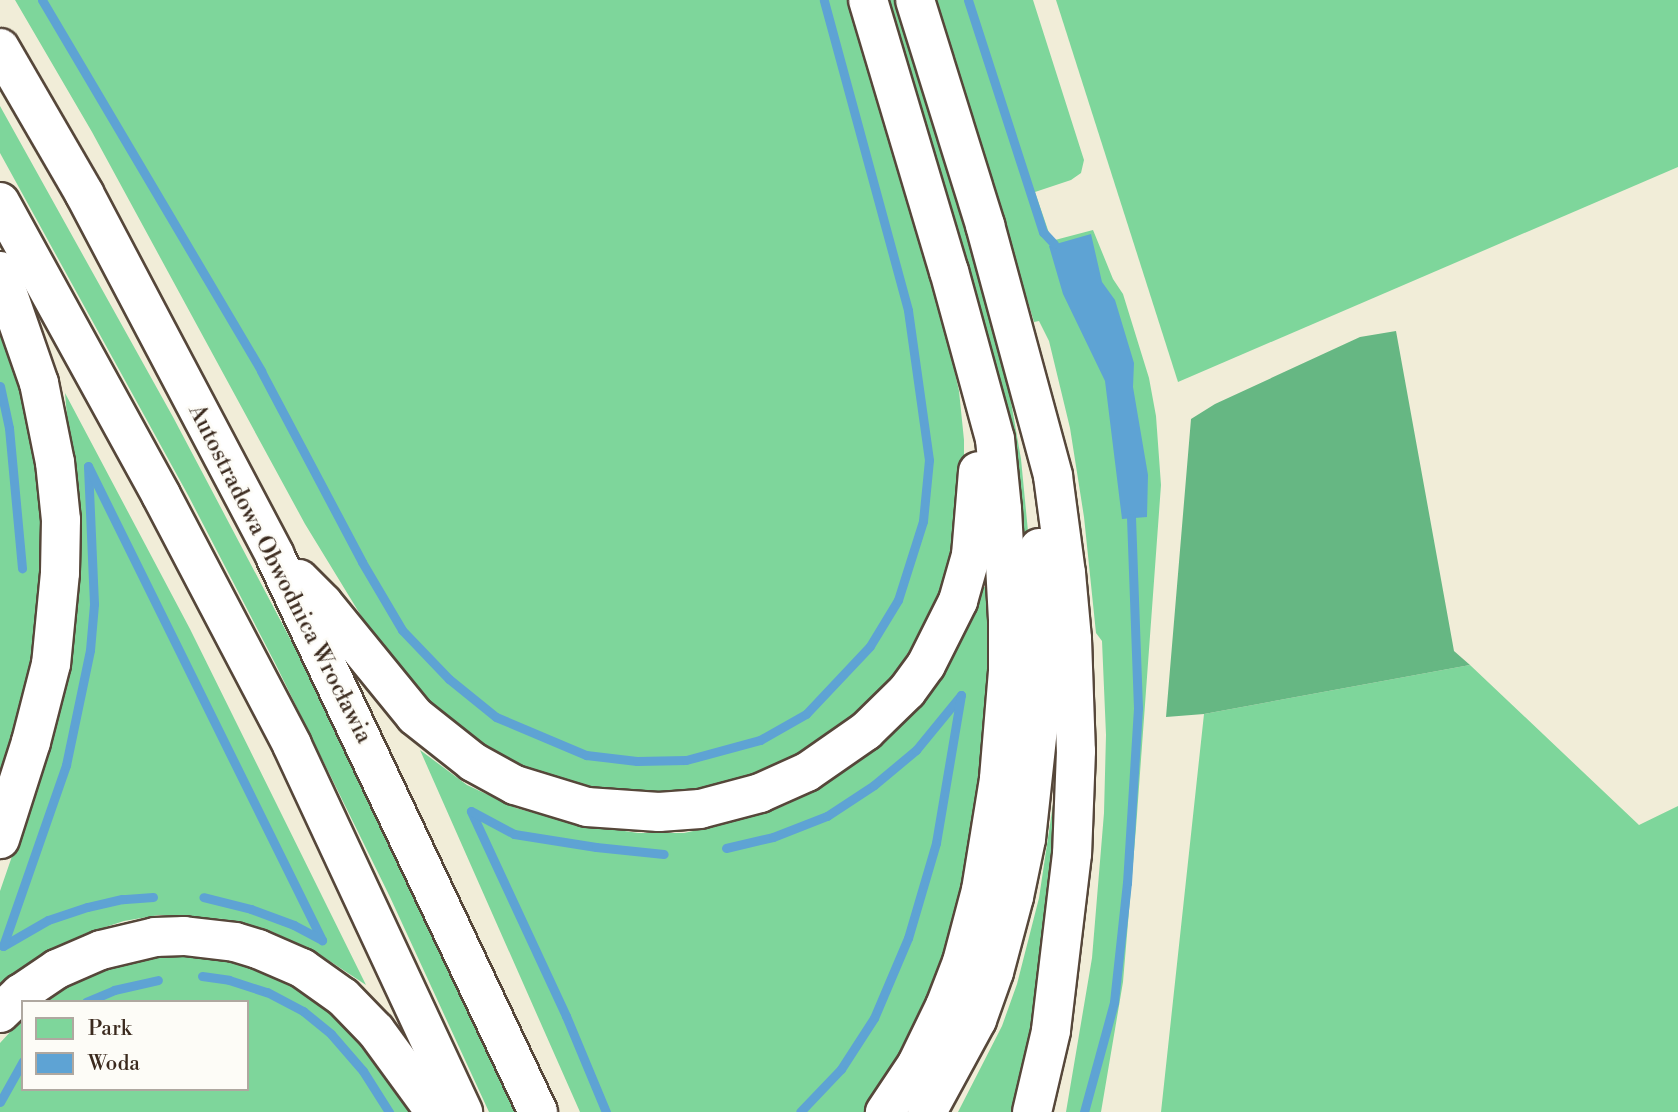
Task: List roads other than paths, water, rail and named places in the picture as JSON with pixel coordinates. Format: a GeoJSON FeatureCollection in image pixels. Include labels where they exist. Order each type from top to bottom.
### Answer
{"type":"FeatureCollection","features":[{"type":"Feature","properties":{"kind":"highway"},"geometry":{"type":"LineString","coordinates":[[868,0],[995,439],[1002,509],[1008,671],[999,779],[983,881],[961,962],[927,1046],[885,1112]]}},
{"type":"Feature","properties":{"kind":"highway"},"geometry":{"type":"LineString","coordinates":[[915,0],[989,238],[1059,511],[1072,639],[1076,751],[1072,854],[1051,1031],[1032,1112]]}},
{"type":"Feature","properties":{"kind":"highway","name":"Autostradowa Obwodnica Wrocławia"},"geometry":{"type":"LineString","coordinates":[[0,48],[84,192],[275,556],[538,1112]]}},
{"type":"Feature","properties":{"kind":"highway"},"geometry":{"type":"LineString","coordinates":[[0,202],[161,495],[292,745],[463,1112]]}},
{"type":"Feature","properties":{"kind":"highway"},"geometry":{"type":"LineString","coordinates":[[0,271],[39,383],[55,462],[61,520],[60,573],[51,664],[31,742],[0,839]]}},
{"type":"Feature","properties":{"kind":"highway"},"geometry":{"type":"LineString","coordinates":[[275,556],[323,603],[415,716],[473,762],[515,785],[587,807],[646,811],[700,809],[760,793],[807,772],[866,731],[906,691],[926,665],[953,612],[971,555],[978,496],[970,347]]}},
{"type":"Feature","properties":{"kind":"highway"},"geometry":{"type":"LineString","coordinates":[[927,1112],[957,1061],[986,996],[1007,926],[1026,839],[1038,729],[1042,648],[1038,526],[1027,389]]}},
{"type":"Feature","properties":{"kind":"highway"},"geometry":{"type":"LineString","coordinates":[[0,1013],[20,994],[57,969],[101,950],[156,937],[184,936],[235,942],[258,948],[302,968],[343,998],[376,1031],[435,1112]]}},
{"type":"Feature","properties":{"kind":"water"},"geometry":{"type":"Polygon","coordinates":[[[1091,234],[1102,282],[1115,300],[1134,363],[1133,387],[1148,475],[1147,517],[1122,519],[1105,381],[1063,294],[1049,246],[1091,234]]]}},
{"type":"Feature","properties":{"kind":"waterway"},"geometry":{"type":"LineString","coordinates":[[42,0],[261,371],[362,562],[402,630],[449,679],[496,717],[586,755],[637,761],[686,760],[760,740],[806,714],[870,646],[898,600],[923,521],[929,460],[908,310],[824,0]]}},
{"type":"Feature","properties":{"kind":"waterway"},"geometry":{"type":"LineString","coordinates":[[968,0],[1043,232],[1054,244]]}},
{"type":"Feature","properties":{"kind":"waterway"},"geometry":{"type":"LineString","coordinates":[[0,386],[9,428],[22,568]]}},
{"type":"Feature","properties":{"kind":"waterway"},"geometry":{"type":"LineString","coordinates":[[153,897],[122,899],[87,907],[48,920],[3,946],[66,765],[90,650],[94,604],[88,466],[322,940],[294,925],[251,909],[203,897]]}},
{"type":"Feature","properties":{"kind":"waterway"},"geometry":{"type":"LineString","coordinates":[[1084,1112],[1114,1002],[1127,883],[1138,708],[1131,518]]}},
{"type":"Feature","properties":{"kind":"waterway"},"geometry":{"type":"LineString","coordinates":[[726,848],[773,837],[827,816],[874,785],[916,750],[961,695],[936,843],[908,938],[874,1018],[841,1069],[800,1112]]}},
{"type":"Feature","properties":{"kind":"waterway"},"geometry":{"type":"LineString","coordinates":[[606,1112],[566,1016],[471,811],[514,834],[664,854]]}},
{"type":"Feature","properties":{"kind":"waterway"},"geometry":{"type":"LineString","coordinates":[[202,976],[229,980],[267,992],[303,1011],[331,1034],[363,1071],[389,1112]]}},
{"type":"Feature","properties":{"kind":"waterway"},"geometry":{"type":"LineString","coordinates":[[91,1000],[114,990],[158,980]]}},
{"type":"Feature","properties":{"kind":"waterway"},"geometry":{"type":"LineString","coordinates":[[0,1102],[21,1065]]}}]}
